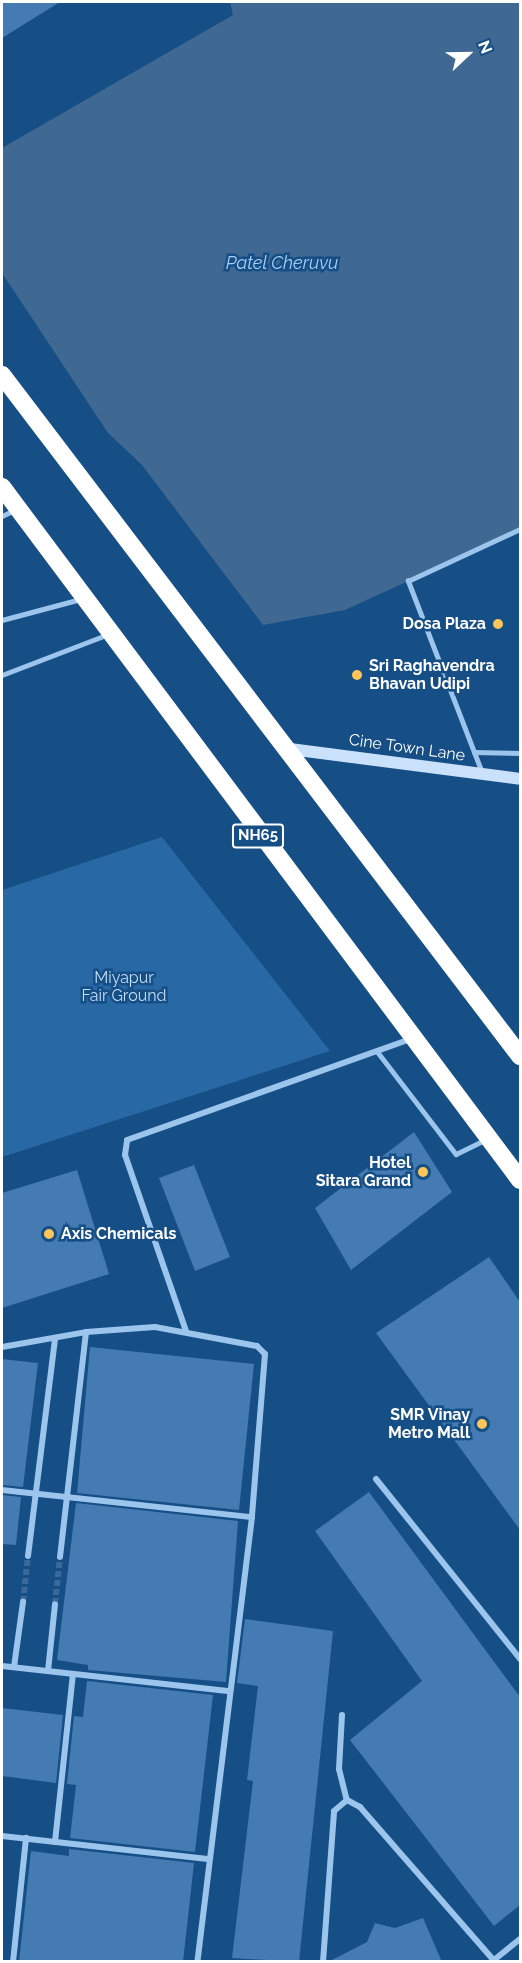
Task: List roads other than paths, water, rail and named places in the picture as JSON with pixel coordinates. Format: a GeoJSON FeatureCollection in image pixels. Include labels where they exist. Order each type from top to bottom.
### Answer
{"type":"FeatureCollection","features":[{"type":"Feature","properties":{"kind":"highway"},"geometry":{"type":"LineString","coordinates":[[2,375],[290,749],[520,1056]]}},
{"type":"Feature","properties":{"kind":"highway","name":"NH65"},"geometry":{"type":"LineString","coordinates":[[2,487],[10,512],[84,598],[108,634],[411,1039],[520,1180]]}},
{"type":"Feature","properties":{"kind":"street","name":"Cine Town Lane"},"geometry":{"type":"LineString","coordinates":[[290,749],[520,779]]}},
{"type":"Feature","properties":{"kind":"street"},"geometry":{"type":"LineString","coordinates":[[186,1331],[125,1155],[127,1140],[140,1132],[411,1039]]}},
{"type":"Feature","properties":{"kind":"street"},"geometry":{"type":"LineString","coordinates":[[2,1347],[86,1332],[186,1331],[257,1346],[265,1354],[252,1517],[228,1691],[197,1962]]}},
{"type":"Feature","properties":{"kind":"street"},"geometry":{"type":"LineString","coordinates":[[60,1557],[86,1332]]}},
{"type":"Feature","properties":{"kind":"street"},"geometry":{"type":"LineString","coordinates":[[28,1556],[55,1338]]}},
{"type":"Feature","properties":{"kind":"street"},"geometry":{"type":"LineString","coordinates":[[376,1479],[520,1659]]}},
{"type":"Feature","properties":{"kind":"street"},"geometry":{"type":"LineString","coordinates":[[2,1490],[252,1517]]}},
{"type":"Feature","properties":{"kind":"street"},"geometry":{"type":"LineString","coordinates":[[14,1667],[23,1602]]}},
{"type":"Feature","properties":{"kind":"street"},"geometry":{"type":"LineString","coordinates":[[48,1671],[55,1604]]}},
{"type":"Feature","properties":{"kind":"street"},"geometry":{"type":"LineString","coordinates":[[2,1665],[228,1691]]}},
{"type":"Feature","properties":{"kind":"street"},"geometry":{"type":"LineString","coordinates":[[55,1842],[73,1674]]}},
{"type":"Feature","properties":{"kind":"street"},"geometry":{"type":"LineString","coordinates":[[342,1715],[339,1769],[347,1800],[360,1807],[494,1961],[520,1939]]}},
{"type":"Feature","properties":{"kind":"street"},"geometry":{"type":"LineString","coordinates":[[323,1962],[334,1811],[347,1800]]}},
{"type":"Feature","properties":{"kind":"street"},"geometry":{"type":"LineString","coordinates":[[2,1836],[208,1859]]}},
{"type":"Feature","properties":{"kind":"street"},"geometry":{"type":"LineString","coordinates":[[14,1962],[27,1838]]}},
{"type":"Feature","properties":{"kind":"lane"},"geometry":{"type":"LineString","coordinates":[[483,774],[408,581],[520,529]]}},
{"type":"Feature","properties":{"kind":"lane"},"geometry":{"type":"LineString","coordinates":[[2,620],[84,598]]}},
{"type":"Feature","properties":{"kind":"lane"},"geometry":{"type":"LineString","coordinates":[[2,675],[108,634]]}},
{"type":"Feature","properties":{"kind":"lane"},"geometry":{"type":"LineString","coordinates":[[474,752],[520,753]]}},
{"type":"Feature","properties":{"kind":"lane"},"geometry":{"type":"LineString","coordinates":[[377,1051],[456,1154],[488,1138]]}},
{"type":"Feature","properties":{"kind":"water","name":"Patel Cheruvu"},"geometry":{"type":"Polygon","coordinates":[[[230,2],[520,2],[520,530],[345,610],[263,625],[142,465],[108,433],[2,273],[2,148],[233,15],[230,2]]]}},
{"type":"Feature","properties":{"kind":"tunnel"},"geometry":{"type":"LineString","coordinates":[[23,1602],[28,1556]]}},
{"type":"Feature","properties":{"kind":"tunnel"},"geometry":{"type":"LineString","coordinates":[[55,1604],[60,1557]]}},
{"type":"Feature","properties":{"kind":"place","name":"Dosa Plaza"},"geometry":{"type":"Point","coordinates":[498,624]}},
{"type":"Feature","properties":{"kind":"place","name":"Sri Raghavendra Bhavan Udipi"},"geometry":{"type":"Point","coordinates":[357,675]}},
{"type":"Feature","properties":{"kind":"place","name":"Hotel Sitara Grand"},"geometry":{"type":"Point","coordinates":[423,1172]}},
{"type":"Feature","properties":{"kind":"place","name":"Axis Chemicals"},"geometry":{"type":"Point","coordinates":[49,1234]}},
{"type":"Feature","properties":{"kind":"place","name":"SMR Vinay Metro Mall"},"geometry":{"type":"Point","coordinates":[482,1424]}},
{"type":"Feature","properties":{"kind":"park label","name":"Miyapur Fair Ground"},"geometry":{"type":"Point","coordinates":[124,987]}}]}
